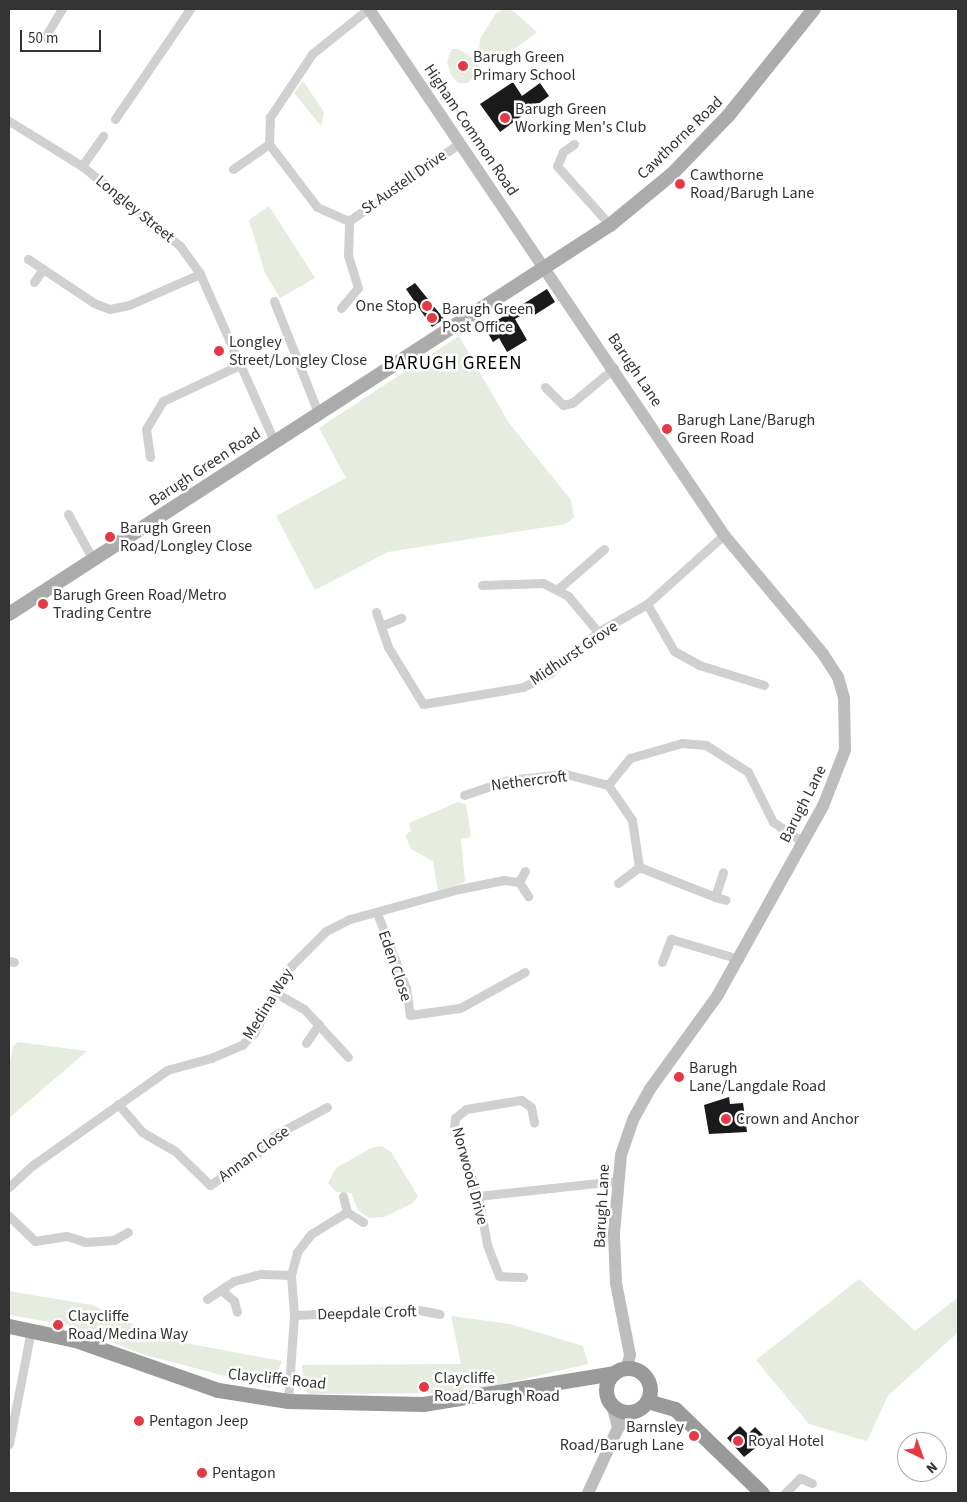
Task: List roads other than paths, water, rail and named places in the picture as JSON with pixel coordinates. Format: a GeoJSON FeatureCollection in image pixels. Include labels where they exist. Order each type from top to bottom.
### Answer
{"type":"FeatureCollection","features":[{"type":"Feature","properties":{"kind":"highway","name":"Claycliffe Road"},"geometry":{"type":"LineString","coordinates":[[9,1326],[75,1340],[218,1390],[288,1401],[423,1404],[579,1379],[621,1370]]}},
{"type":"Feature","properties":{"kind":"highway"},"geometry":{"type":"LineString","coordinates":[[646,1377],[650,1389],[647,1401],[632,1412],[612,1405],[606,1388],[621,1370],[646,1377],[755,1490]]}},
{"type":"Feature","properties":{"kind":"highway","name":"Claycliffe Road"},"geometry":{"type":"LineString","coordinates":[[579,1379],[606,1388]]}},
{"type":"Feature","properties":{"kind":"highway"},"geometry":{"type":"LineString","coordinates":[[647,1401],[675,1409]]}},
{"type":"Feature","properties":{"kind":"main road","name":"Higham Common Road"},"geometry":{"type":"LineString","coordinates":[[368,9],[548,269]]}},
{"type":"Feature","properties":{"kind":"main road","name":"Cawthorne Road"},"geometry":{"type":"LineString","coordinates":[[548,269],[610,225],[672,174],[728,116],[814,9]]}},
{"type":"Feature","properties":{"kind":"main road","name":"Barugh Lane"},"geometry":{"type":"LineString","coordinates":[[548,269],[724,535],[823,654],[838,677],[844,698],[845,750],[834,782],[739,959],[637,1113],[621,1155],[617,1181],[616,1283],[630,1355],[621,1370]]}},
{"type":"Feature","properties":{"kind":"main road","name":"Barugh Green Road"},"geometry":{"type":"LineString","coordinates":[[9,614],[548,269]]}},
{"type":"Feature","properties":{"kind":"main road"},"geometry":{"type":"LineString","coordinates":[[612,1405],[618,1428]]}},
{"type":"Feature","properties":{"kind":"main road"},"geometry":{"type":"LineString","coordinates":[[588,1493],[618,1428],[632,1412]]}},
{"type":"Feature","properties":{"kind":"street"},"geometry":{"type":"LineString","coordinates":[[45,37],[62,9]]}},
{"type":"Feature","properties":{"kind":"street"},"geometry":{"type":"LineString","coordinates":[[115,119],[190,9]]}},
{"type":"Feature","properties":{"kind":"street"},"geometry":{"type":"LineString","coordinates":[[233,169],[269,144],[270,117],[312,54],[368,9]]}},
{"type":"Feature","properties":{"kind":"street","name":"Longley Street"},"geometry":{"type":"LineString","coordinates":[[9,121],[82,166],[152,220],[180,246],[200,274],[275,443]]}},
{"type":"Feature","properties":{"kind":"street","name":"Longley Street"},"geometry":{"type":"LineString","coordinates":[[82,166],[103,136]]}},
{"type":"Feature","properties":{"kind":"street","name":"St Austell Drive"},"geometry":{"type":"LineString","coordinates":[[349,220],[460,143]]}},
{"type":"Feature","properties":{"kind":"street","name":"St Austell Drive"},"geometry":{"type":"LineString","coordinates":[[269,144],[317,207],[349,220]]}},
{"type":"Feature","properties":{"kind":"street"},"geometry":{"type":"LineString","coordinates":[[574,144],[563,152],[557,166],[610,225]]}},
{"type":"Feature","properties":{"kind":"street","name":"St Austell Drive"},"geometry":{"type":"LineString","coordinates":[[341,308],[358,288],[348,255],[349,220]]}},
{"type":"Feature","properties":{"kind":"street"},"geometry":{"type":"LineString","coordinates":[[28,258],[94,303],[110,308],[129,305],[200,274]]}},
{"type":"Feature","properties":{"kind":"street"},"geometry":{"type":"LineString","coordinates":[[34,282],[43,269]]}},
{"type":"Feature","properties":{"kind":"street"},"geometry":{"type":"LineString","coordinates":[[274,301],[319,415]]}},
{"type":"Feature","properties":{"kind":"street"},"geometry":{"type":"LineString","coordinates":[[150,457],[146,429],[163,402],[240,365]]}},
{"type":"Feature","properties":{"kind":"street"},"geometry":{"type":"LineString","coordinates":[[545,387],[563,405],[572,404],[614,368]]}},
{"type":"Feature","properties":{"kind":"street"},"geometry":{"type":"LineString","coordinates":[[68,514],[93,560]]}},
{"type":"Feature","properties":{"kind":"street","name":"Midhurst Grove"},"geometry":{"type":"LineString","coordinates":[[376,612],[388,647],[423,704],[523,687],[550,673],[598,632],[648,604],[724,535]]}},
{"type":"Feature","properties":{"kind":"street"},"geometry":{"type":"LineString","coordinates":[[558,589],[604,549]]}},
{"type":"Feature","properties":{"kind":"street"},"geometry":{"type":"LineString","coordinates":[[482,585],[526,582],[558,589],[598,632]]}},
{"type":"Feature","properties":{"kind":"street"},"geometry":{"type":"LineString","coordinates":[[648,604],[674,651],[699,665],[764,685]]}},
{"type":"Feature","properties":{"kind":"street"},"geometry":{"type":"LineString","coordinates":[[381,626],[401,618]]}},
{"type":"Feature","properties":{"kind":"street"},"geometry":{"type":"LineString","coordinates":[[639,867],[632,820],[608,785],[630,758],[682,743],[706,745],[748,772],[773,822],[803,842]]}},
{"type":"Feature","properties":{"kind":"street","name":"Nethercroft"},"geometry":{"type":"LineString","coordinates":[[464,795],[508,780],[566,774],[608,785]]}},
{"type":"Feature","properties":{"kind":"street"},"geometry":{"type":"LineString","coordinates":[[618,883],[639,867]]}},
{"type":"Feature","properties":{"kind":"street"},"geometry":{"type":"LineString","coordinates":[[639,867],[726,900]]}},
{"type":"Feature","properties":{"kind":"street"},"geometry":{"type":"LineString","coordinates":[[525,871],[519,882],[528,896]]}},
{"type":"Feature","properties":{"kind":"street"},"geometry":{"type":"LineString","coordinates":[[716,897],[724,872]]}},
{"type":"Feature","properties":{"kind":"street","name":"Medina Way"},"geometry":{"type":"LineString","coordinates":[[9,1188],[33,1165],[167,1070],[212,1058],[242,1045],[254,1033],[287,970],[326,931],[350,918],[377,913],[467,887],[504,880],[519,882]]}},
{"type":"Feature","properties":{"kind":"street","name":"Eden Close"},"geometry":{"type":"LineString","coordinates":[[377,913],[406,988],[410,1015],[460,1008],[504,987],[525,972]]}},
{"type":"Feature","properties":{"kind":"street"},"geometry":{"type":"LineString","coordinates":[[662,962],[671,939],[739,959]]}},
{"type":"Feature","properties":{"kind":"street"},"geometry":{"type":"LineString","coordinates":[[276,993],[304,1009],[348,1057]]}},
{"type":"Feature","properties":{"kind":"street"},"geometry":{"type":"LineString","coordinates":[[306,1043],[319,1024]]}},
{"type":"Feature","properties":{"kind":"street","name":"Norwood Drive"},"geometry":{"type":"LineString","coordinates":[[523,1277],[499,1276],[487,1244],[478,1196],[454,1130],[455,1118],[466,1109],[521,1100],[531,1107],[534,1123]]}},
{"type":"Feature","properties":{"kind":"street","name":"Annan Close"},"geometry":{"type":"LineString","coordinates":[[118,1104],[142,1132],[175,1151],[210,1185],[257,1154],[275,1135],[327,1107]]}},
{"type":"Feature","properties":{"kind":"street"},"geometry":{"type":"LineString","coordinates":[[478,1196],[617,1181]]}},
{"type":"Feature","properties":{"kind":"street"},"geometry":{"type":"LineString","coordinates":[[343,1196],[347,1212],[363,1222]]}},
{"type":"Feature","properties":{"kind":"street"},"geometry":{"type":"LineString","coordinates":[[288,1401],[294,1315],[291,1275],[297,1252],[311,1234],[347,1212]]}},
{"type":"Feature","properties":{"kind":"street"},"geometry":{"type":"LineString","coordinates":[[9,1216],[35,1242],[67,1236],[85,1242],[114,1240],[128,1232]]}},
{"type":"Feature","properties":{"kind":"street"},"geometry":{"type":"LineString","coordinates":[[207,1299],[234,1281],[261,1274],[291,1275]]}},
{"type":"Feature","properties":{"kind":"street"},"geometry":{"type":"LineString","coordinates":[[220,1290],[234,1301],[237,1312]]}},
{"type":"Feature","properties":{"kind":"street","name":"Deepdale Croft"},"geometry":{"type":"LineString","coordinates":[[294,1315],[419,1310],[440,1314]]}},
{"type":"Feature","properties":{"kind":"street"},"geometry":{"type":"LineString","coordinates":[[9,1444],[31,1330]]}},
{"type":"Feature","properties":{"kind":"street"},"geometry":{"type":"LineString","coordinates":[[785,1493],[800,1478],[812,1483]]}},
{"type":"Feature","properties":{"kind":"place","name":"Barugh Green Primary School"},"geometry":{"type":"Point","coordinates":[463,66]}},
{"type":"Feature","properties":{"kind":"place","name":"Barugh Green Working Men's Club"},"geometry":{"type":"Point","coordinates":[505,118]}},
{"type":"Feature","properties":{"kind":"place","name":"Cawthorne Road/Barugh Lane"},"geometry":{"type":"Point","coordinates":[680,184]}},
{"type":"Feature","properties":{"kind":"place","name":"One Stop"},"geometry":{"type":"Point","coordinates":[427,306]}},
{"type":"Feature","properties":{"kind":"place","name":"Barugh Green Post Office"},"geometry":{"type":"Point","coordinates":[432,318]}},
{"type":"Feature","properties":{"kind":"place","name":"Longley Street/Longley Close"},"geometry":{"type":"Point","coordinates":[219,351]}},
{"type":"Feature","properties":{"kind":"place","name":"Barugh Lane/Barugh Green Road"},"geometry":{"type":"Point","coordinates":[667,429]}},
{"type":"Feature","properties":{"kind":"place","name":"Barugh Green Road/Longley Close"},"geometry":{"type":"Point","coordinates":[110,537]}},
{"type":"Feature","properties":{"kind":"place","name":"Barugh Green Road/Metro Trading Centre"},"geometry":{"type":"Point","coordinates":[43,604]}},
{"type":"Feature","properties":{"kind":"place","name":"Barugh Lane/Langdale Road"},"geometry":{"type":"Point","coordinates":[679,1077]}},
{"type":"Feature","properties":{"kind":"place","name":"Crown and Anchor"},"geometry":{"type":"Point","coordinates":[726,1119]}},
{"type":"Feature","properties":{"kind":"place","name":"Claycliffe Road/Medina Way"},"geometry":{"type":"Point","coordinates":[58,1325]}},
{"type":"Feature","properties":{"kind":"place","name":"Claycliffe Road/Barugh Road"},"geometry":{"type":"Point","coordinates":[424,1387]}},
{"type":"Feature","properties":{"kind":"place","name":"Pentagon Jeep"},"geometry":{"type":"Point","coordinates":[139,1421]}},
{"type":"Feature","properties":{"kind":"place","name":"Barnsley Road/Barugh Lane"},"geometry":{"type":"Point","coordinates":[694,1436]}},
{"type":"Feature","properties":{"kind":"place","name":"Royal Hotel"},"geometry":{"type":"Point","coordinates":[738,1441]}},
{"type":"Feature","properties":{"kind":"place","name":"Pentagon"},"geometry":{"type":"Point","coordinates":[202,1473]}},
{"type":"Feature","properties":{"kind":"district","name":"BARUGH GREEN"},"geometry":{"type":"Point","coordinates":[453,364]}}]}
